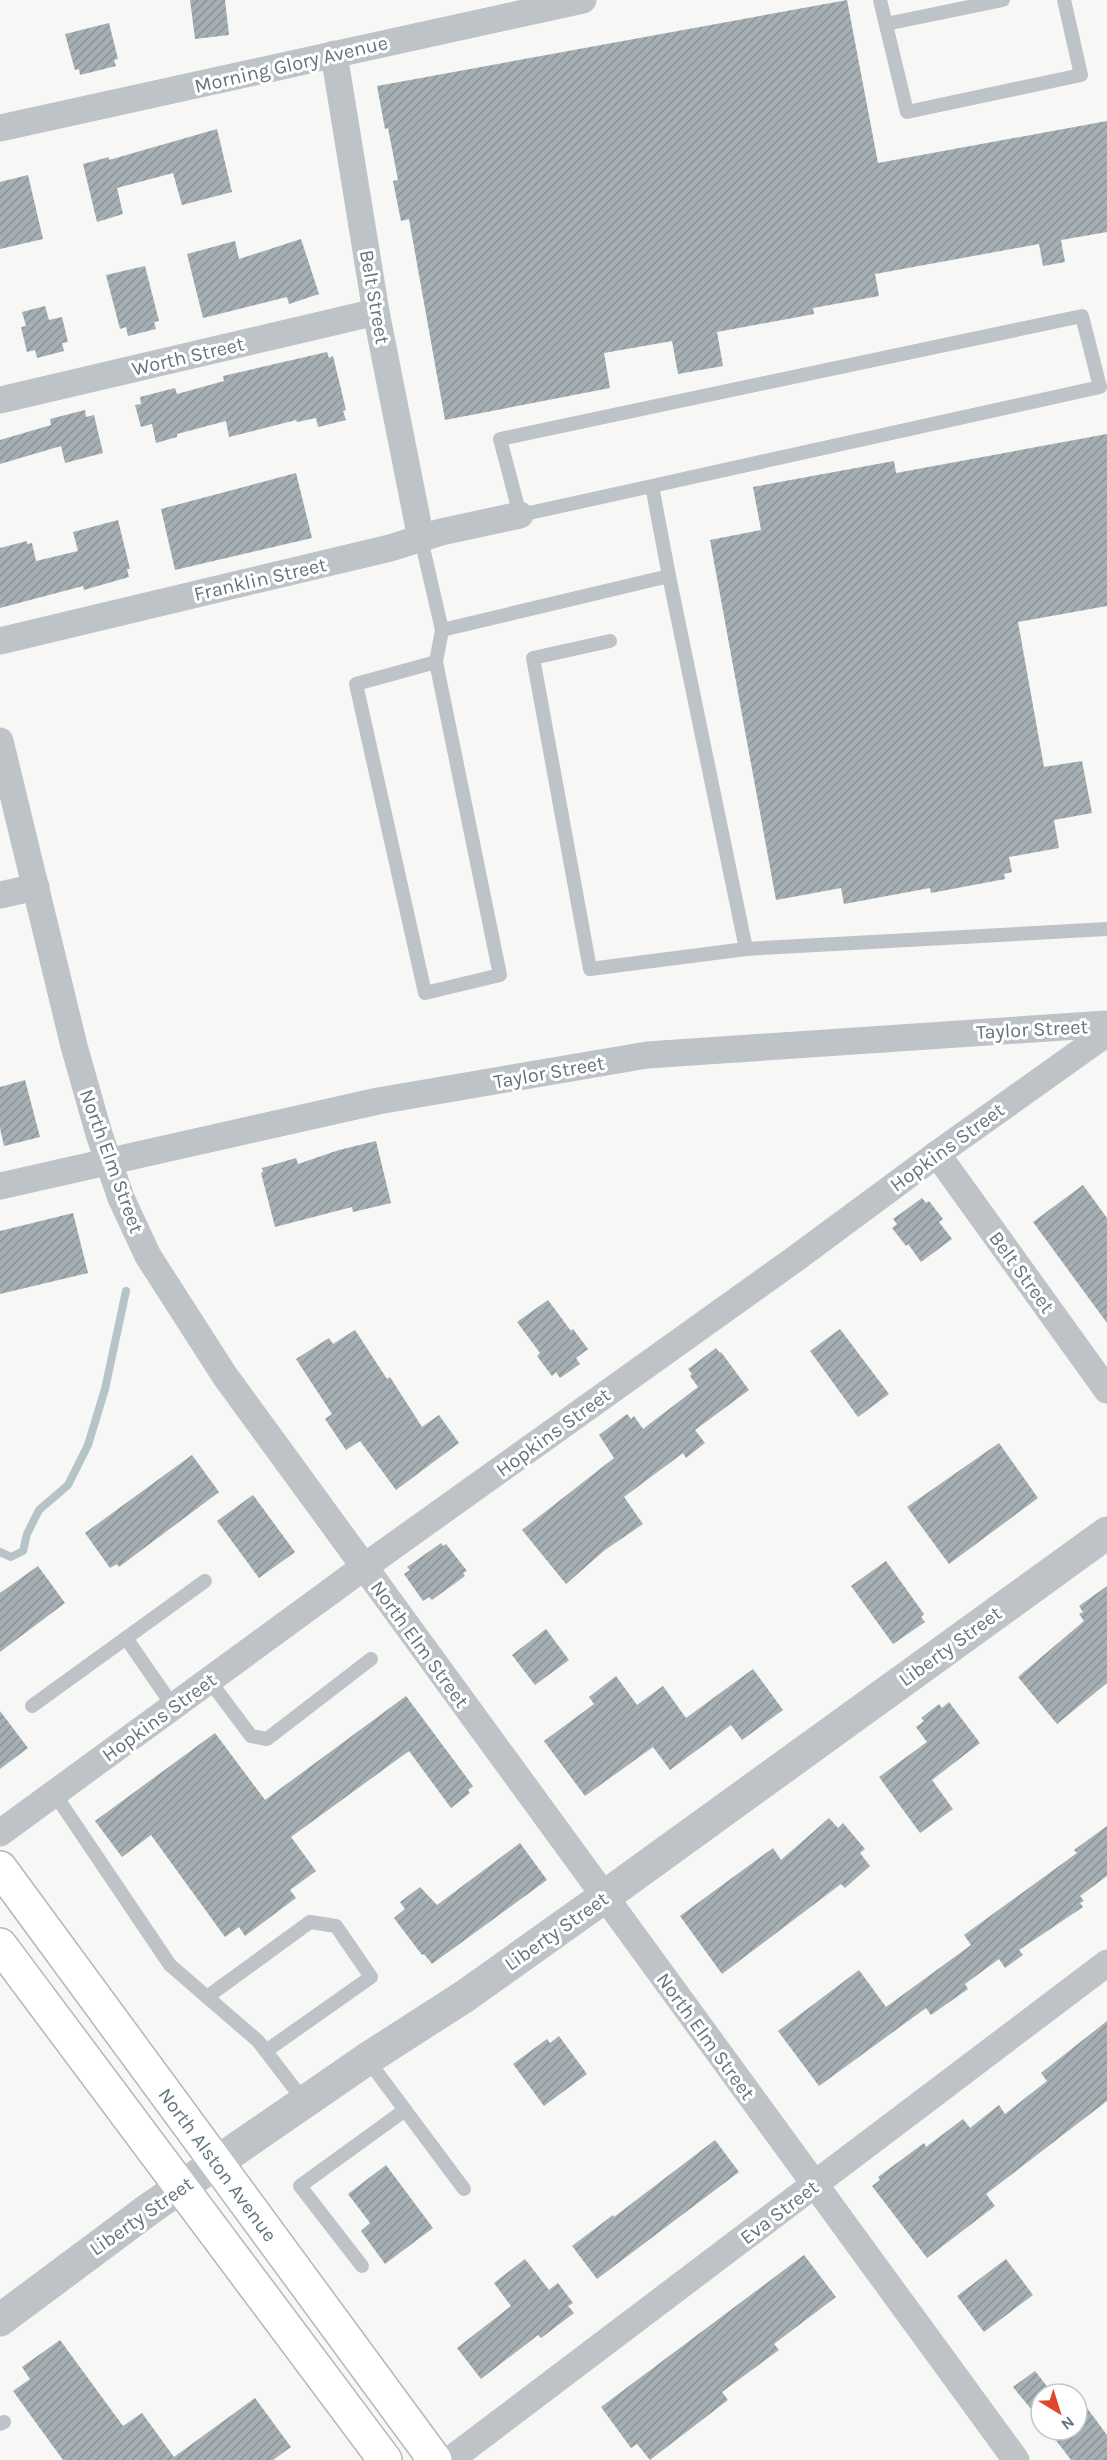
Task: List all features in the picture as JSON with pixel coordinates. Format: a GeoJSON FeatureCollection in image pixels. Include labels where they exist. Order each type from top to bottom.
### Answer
{"type":"FeatureCollection","features":[{"type":"Feature","properties":{"kind":"main road","name":"North Alston Avenue"},"geometry":{"type":"LineString","coordinates":[[0,1868],[435,2460]]}},
{"type":"Feature","properties":{"kind":"main road"},"geometry":{"type":"LineString","coordinates":[[0,1945],[385,2460]]}},
{"type":"Feature","properties":{"kind":"street","name":"Morning Glory Avenue"},"geometry":{"type":"LineString","coordinates":[[0,128],[583,0]]}},
{"type":"Feature","properties":{"kind":"street","name":"Belt Street"},"geometry":{"type":"LineString","coordinates":[[334,54],[376,312],[421,539]]}},
{"type":"Feature","properties":{"kind":"street","name":"Worth Street"},"geometry":{"type":"LineString","coordinates":[[0,400],[376,312]]}},
{"type":"Feature","properties":{"kind":"street","name":"Franklin Street"},"geometry":{"type":"LineString","coordinates":[[0,641],[520,515]]}},
{"type":"Feature","properties":{"kind":"street","name":"North Elm Street"},"geometry":{"type":"LineString","coordinates":[[0,741],[74,1046],[121,1198],[148,1256],[200,1340],[604,1897],[1017,2460]]}},
{"type":"Feature","properties":{"kind":"street"},"geometry":{"type":"LineString","coordinates":[[0,895],[36,887]]}},
{"type":"Feature","properties":{"kind":"street","name":"Taylor Street"},"geometry":{"type":"LineString","coordinates":[[0,1186],[378,1101],[647,1055],[1107,1024]]}},
{"type":"Feature","properties":{"kind":"street","name":"Hopkins Street"},"geometry":{"type":"LineString","coordinates":[[0,1833],[364,1567],[1107,1033]]}},
{"type":"Feature","properties":{"kind":"street","name":"Belt Street"},"geometry":{"type":"LineString","coordinates":[[937,1154],[1107,1390]]}},
{"type":"Feature","properties":{"kind":"street","name":"Liberty Street"},"geometry":{"type":"LineString","coordinates":[[0,2320],[68,2267],[180,2187],[304,2101],[465,1996],[1107,1533]]}},
{"type":"Feature","properties":{"kind":"street","name":"Eva Street"},"geometry":{"type":"LineString","coordinates":[[450,2460],[1107,1963]]}},
{"type":"Feature","properties":{"kind":"lane"},"geometry":{"type":"LineString","coordinates":[[880,0],[907,112],[1081,75],[1064,0]]}},
{"type":"Feature","properties":{"kind":"lane"},"geometry":{"type":"LineString","coordinates":[[886,24],[1003,0]]}},
{"type":"Feature","properties":{"kind":"lane"},"geometry":{"type":"LineString","coordinates":[[1082,316],[1100,387],[652,486],[520,515],[500,439],[1082,316]]}},
{"type":"Feature","properties":{"kind":"lane"},"geometry":{"type":"LineString","coordinates":[[652,486],[746,949]]}},
{"type":"Feature","properties":{"kind":"lane"},"geometry":{"type":"LineString","coordinates":[[421,539],[442,630],[436,662],[500,975],[425,993],[356,684],[436,662]]}},
{"type":"Feature","properties":{"kind":"lane"},"geometry":{"type":"LineString","coordinates":[[442,630],[669,576]]}},
{"type":"Feature","properties":{"kind":"lane"},"geometry":{"type":"LineString","coordinates":[[610,641],[533,658],[590,969],[746,949],[1107,929]]}},
{"type":"Feature","properties":{"kind":"lane"},"geometry":{"type":"LineString","coordinates":[[32,1706],[205,1581]]}},
{"type":"Feature","properties":{"kind":"lane"},"geometry":{"type":"LineString","coordinates":[[126,1638],[173,1706]]}},
{"type":"Feature","properties":{"kind":"lane"},"geometry":{"type":"LineString","coordinates":[[209,1680],[251,1736],[267,1739],[371,1659]]}},
{"type":"Feature","properties":{"kind":"lane"},"geometry":{"type":"LineString","coordinates":[[54,1793],[170,1965],[250,2033],[304,2101]]}},
{"type":"Feature","properties":{"kind":"lane"},"geometry":{"type":"LineString","coordinates":[[207,1996],[310,1922],[336,1926],[371,1977],[266,2051]]}},
{"type":"Feature","properties":{"kind":"lane"},"geometry":{"type":"LineString","coordinates":[[367,2059],[464,2189]]}},
{"type":"Feature","properties":{"kind":"lane"},"geometry":{"type":"LineString","coordinates":[[362,2266],[300,2186],[405,2110]]}},
{"type":"Feature","properties":{"kind":"building"},"geometry":{"type":"Polygon","coordinates":[[[190,0],[225,0],[229,35],[195,39],[190,0]]]}},
{"type":"Feature","properties":{"kind":"building"},"geometry":{"type":"Polygon","coordinates":[[[847,0],[878,163],[1107,121],[1107,232],[1061,240],[1065,262],[1043,266],[1039,244],[875,274],[879,296],[813,308],[814,314],[717,332],[723,366],[678,374],[672,341],[604,353],[610,388],[445,420],[409,219],[401,221],[393,181],[398,180],[377,86],[847,0]]]}},
{"type":"Feature","properties":{"kind":"building"},"geometry":{"type":"Polygon","coordinates":[[[109,23],[118,59],[114,60],[116,66],[80,75],[79,69],[75,70],[65,34],[109,23]]]}},
{"type":"Feature","properties":{"kind":"building"},"geometry":{"type":"Polygon","coordinates":[[[217,129],[232,192],[182,205],[173,173],[117,188],[123,214],[97,222],[83,164],[109,157],[109,160],[217,129]]]}},
{"type":"Feature","properties":{"kind":"building"},"geometry":{"type":"Polygon","coordinates":[[[28,175],[43,239],[0,249],[0,182],[28,175]]]}},
{"type":"Feature","properties":{"kind":"building"},"geometry":{"type":"Polygon","coordinates":[[[301,239],[319,294],[289,304],[287,297],[203,318],[187,254],[235,241],[239,259],[301,239]]]}},
{"type":"Feature","properties":{"kind":"building"},"geometry":{"type":"Polygon","coordinates":[[[145,266],[159,321],[154,322],[156,329],[128,336],[126,327],[120,329],[106,275],[145,266]]]}},
{"type":"Feature","properties":{"kind":"building"},"geometry":{"type":"Polygon","coordinates":[[[45,306],[49,320],[62,317],[68,342],[62,343],[64,351],[37,358],[35,350],[27,352],[21,327],[26,326],[22,312],[45,306]]]}},
{"type":"Feature","properties":{"kind":"building"},"geometry":{"type":"Polygon","coordinates":[[[327,352],[329,358],[333,356],[346,410],[343,411],[346,420],[318,427],[316,418],[297,422],[296,420],[229,437],[226,421],[177,434],[177,437],[156,443],[152,424],[141,427],[135,405],[141,404],[140,397],[175,388],[177,394],[224,381],[223,376],[327,352]]]}},
{"type":"Feature","properties":{"kind":"building"},"geometry":{"type":"Polygon","coordinates":[[[85,410],[86,417],[94,415],[103,453],[65,463],[61,446],[0,464],[0,440],[51,425],[50,419],[85,410]]]}},
{"type":"Feature","properties":{"kind":"building"},"geometry":{"type":"Polygon","coordinates":[[[1107,434],[1107,606],[1018,622],[1044,767],[1082,761],[1092,813],[1054,820],[1059,848],[1009,857],[1012,872],[1004,874],[1005,879],[931,893],[930,888],[844,904],[841,888],[776,900],[710,540],[761,530],[753,487],[894,461],[896,473],[1107,434]]]}},
{"type":"Feature","properties":{"kind":"building"},"geometry":{"type":"Polygon","coordinates":[[[296,473],[312,538],[175,570],[161,509],[296,473]]]}},
{"type":"Feature","properties":{"kind":"building"},"geometry":{"type":"Polygon","coordinates":[[[118,520],[130,569],[127,569],[129,577],[84,590],[83,586],[0,608],[0,548],[27,541],[27,544],[32,543],[36,561],[78,551],[73,532],[118,520]]]}},
{"type":"Feature","properties":{"kind":"building"},"geometry":{"type":"Polygon","coordinates":[[[25,1080],[40,1137],[4,1146],[0,1128],[0,1087],[25,1080]]]}},
{"type":"Feature","properties":{"kind":"building"},"geometry":{"type":"Polygon","coordinates":[[[376,1141],[391,1203],[353,1212],[352,1207],[275,1227],[261,1173],[262,1168],[296,1158],[298,1164],[339,1150],[376,1141]]]}},
{"type":"Feature","properties":{"kind":"building"},"geometry":{"type":"Polygon","coordinates":[[[1083,1185],[1107,1218],[1107,1323],[1033,1222],[1083,1185]]]}},
{"type":"Feature","properties":{"kind":"building"},"geometry":{"type":"Polygon","coordinates":[[[922,1198],[926,1203],[929,1201],[943,1219],[939,1222],[952,1239],[921,1262],[892,1228],[897,1224],[893,1219],[922,1198]]]}},
{"type":"Feature","properties":{"kind":"building"},"geometry":{"type":"Polygon","coordinates":[[[73,1213],[88,1273],[0,1294],[0,1231],[73,1213]]]}},
{"type":"Feature","properties":{"kind":"building"},"geometry":{"type":"Polygon","coordinates":[[[548,1300],[588,1349],[576,1358],[580,1364],[560,1378],[556,1372],[552,1376],[537,1356],[540,1353],[517,1322],[548,1300]]]}},
{"type":"Feature","properties":{"kind":"building"},"geometry":{"type":"Polygon","coordinates":[[[840,1329],[889,1394],[858,1417],[810,1351],[840,1329]]]}},
{"type":"Feature","properties":{"kind":"building"},"geometry":{"type":"Polygon","coordinates":[[[355,1330],[387,1379],[390,1377],[422,1427],[439,1415],[459,1443],[396,1490],[360,1441],[346,1450],[325,1419],[332,1414],[296,1359],[329,1338],[333,1344],[355,1330]]]}},
{"type":"Feature","properties":{"kind":"building"},"geometry":{"type":"Polygon","coordinates":[[[716,1348],[749,1390],[695,1430],[705,1443],[686,1458],[683,1453],[624,1497],[643,1524],[605,1550],[566,1584],[522,1530],[614,1458],[599,1435],[627,1414],[631,1419],[634,1416],[643,1429],[698,1387],[688,1369],[716,1348]]]}},
{"type":"Feature","properties":{"kind":"building"},"geometry":{"type":"Polygon","coordinates":[[[999,1443],[1038,1498],[949,1564],[907,1507],[999,1443]]]}},
{"type":"Feature","properties":{"kind":"building"},"geometry":{"type":"Polygon","coordinates":[[[192,1455],[219,1492],[119,1567],[117,1564],[110,1568],[85,1533],[192,1455]]]}},
{"type":"Feature","properties":{"kind":"building"},"geometry":{"type":"Polygon","coordinates":[[[253,1495],[295,1552],[259,1578],[217,1521],[253,1495]]]}},
{"type":"Feature","properties":{"kind":"building"},"geometry":{"type":"Polygon","coordinates":[[[441,1543],[443,1546],[446,1544],[467,1571],[463,1573],[465,1576],[432,1600],[429,1597],[423,1601],[404,1574],[410,1570],[407,1567],[441,1543]]]}},
{"type":"Feature","properties":{"kind":"building"},"geometry":{"type":"Polygon","coordinates":[[[886,1561],[924,1614],[921,1617],[925,1622],[893,1644],[851,1586],[886,1561]]]}},
{"type":"Feature","properties":{"kind":"building"},"geometry":{"type":"Polygon","coordinates":[[[38,1566],[65,1603],[0,1652],[0,1593],[38,1566]]]}},
{"type":"Feature","properties":{"kind":"building"},"geometry":{"type":"Polygon","coordinates":[[[1107,1586],[1107,1683],[1057,1724],[1018,1677],[1084,1621],[1079,1614],[1083,1612],[1079,1606],[1107,1586]]]}},
{"type":"Feature","properties":{"kind":"building"},"geometry":{"type":"Polygon","coordinates":[[[546,1629],[569,1660],[535,1685],[512,1655],[546,1629]]]}},
{"type":"Feature","properties":{"kind":"building"},"geometry":{"type":"Polygon","coordinates":[[[753,1669],[783,1710],[742,1740],[731,1725],[670,1770],[653,1747],[585,1796],[544,1741],[594,1704],[589,1697],[616,1676],[637,1705],[663,1686],[686,1718],[753,1669]]]}},
{"type":"Feature","properties":{"kind":"building"},"geometry":{"type":"Polygon","coordinates":[[[406,1696],[473,1786],[468,1790],[470,1793],[451,1808],[409,1751],[291,1837],[316,1871],[290,1890],[296,1898],[245,1936],[239,1927],[225,1937],[151,1835],[122,1857],[95,1821],[215,1733],[265,1800],[406,1696]]]}},
{"type":"Feature","properties":{"kind":"building"},"geometry":{"type":"Polygon","coordinates":[[[949,1702],[980,1743],[932,1780],[953,1809],[920,1833],[879,1777],[927,1742],[916,1727],[924,1721],[921,1718],[939,1704],[942,1708],[949,1702]]]}},
{"type":"Feature","properties":{"kind":"building"},"geometry":{"type":"Polygon","coordinates":[[[0,1711],[28,1748],[0,1769],[0,1711]]]}},
{"type":"Feature","properties":{"kind":"building"},"geometry":{"type":"Polygon","coordinates":[[[829,1818],[838,1828],[843,1823],[865,1849],[860,1853],[870,1866],[845,1888],[841,1884],[722,1974],[680,1916],[773,1848],[781,1860],[829,1818]]]}},
{"type":"Feature","properties":{"kind":"building"},"geometry":{"type":"Polygon","coordinates":[[[1107,1826],[1107,1876],[1080,1896],[1084,1901],[1080,1903],[1083,1907],[1019,1950],[1023,1955],[1005,1968],[999,1959],[965,1984],[968,1989],[931,2015],[926,2008],[819,2086],[778,2031],[859,1970],[886,2007],[971,1945],[964,1935],[1077,1853],[1074,1850],[1107,1826]]]}},
{"type":"Feature","properties":{"kind":"building"},"geometry":{"type":"Polygon","coordinates":[[[520,1843],[547,1880],[432,1964],[424,1954],[422,1955],[394,1918],[405,1909],[400,1902],[420,1887],[437,1905],[520,1843]]]}},
{"type":"Feature","properties":{"kind":"building"},"geometry":{"type":"Polygon","coordinates":[[[1107,2021],[1107,2101],[986,2194],[995,2206],[927,2258],[872,2186],[880,2180],[878,2177],[924,2143],[926,2147],[963,2119],[970,2128],[999,2105],[1005,2114],[1047,2081],[1041,2073],[1107,2021]]]}},
{"type":"Feature","properties":{"kind":"building"},"geometry":{"type":"Polygon","coordinates":[[[559,2036],[587,2074],[544,2106],[513,2064],[547,2039],[550,2043],[559,2036]]]}},
{"type":"Feature","properties":{"kind":"building"},"geometry":{"type":"Polygon","coordinates":[[[715,2140],[739,2172],[597,2279],[572,2246],[715,2140]]]}},
{"type":"Feature","properties":{"kind":"building"},"geometry":{"type":"Polygon","coordinates":[[[386,2165],[433,2228],[385,2264],[361,2231],[370,2223],[348,2194],[386,2165]]]}},
{"type":"Feature","properties":{"kind":"building"},"geometry":{"type":"Polygon","coordinates":[[[804,2255],[836,2297],[774,2344],[779,2350],[722,2392],[728,2400],[650,2460],[637,2444],[631,2448],[601,2407],[804,2255]]]}},
{"type":"Feature","properties":{"kind":"building"},"geometry":{"type":"Polygon","coordinates":[[[525,2259],[549,2290],[558,2283],[573,2303],[568,2306],[574,2313],[541,2338],[538,2335],[481,2379],[457,2348],[511,2306],[494,2283],[525,2259]]]}},
{"type":"Feature","properties":{"kind":"building"},"geometry":{"type":"Polygon","coordinates":[[[1006,2259],[1033,2295],[984,2332],[957,2296],[1006,2259]]]}},
{"type":"Feature","properties":{"kind":"building"},"geometry":{"type":"Polygon","coordinates":[[[60,2340],[123,2426],[142,2413],[174,2457],[255,2398],[291,2447],[273,2460],[63,2460],[13,2391],[30,2379],[22,2367],[60,2340]]]}},
{"type":"Feature","properties":{"kind":"building"},"geometry":{"type":"Polygon","coordinates":[[[1035,2371],[1044,2382],[1029,2382],[1029,2406],[1013,2387],[1035,2371]]]}},
{"type":"Feature","properties":{"kind":"building"},"geometry":{"type":"Polygon","coordinates":[[[1089,2411],[1107,2435],[1107,2460],[1071,2460],[1057,2442],[1089,2442],[1089,2411]]]}},
{"type":"Feature","properties":{"kind":"waterway"},"geometry":{"type":"LineString","coordinates":[[0,1552],[11,1557],[23,1551],[27,1534],[39,1510],[68,1485],[88,1445],[105,1389],[126,1291]]}}]}
